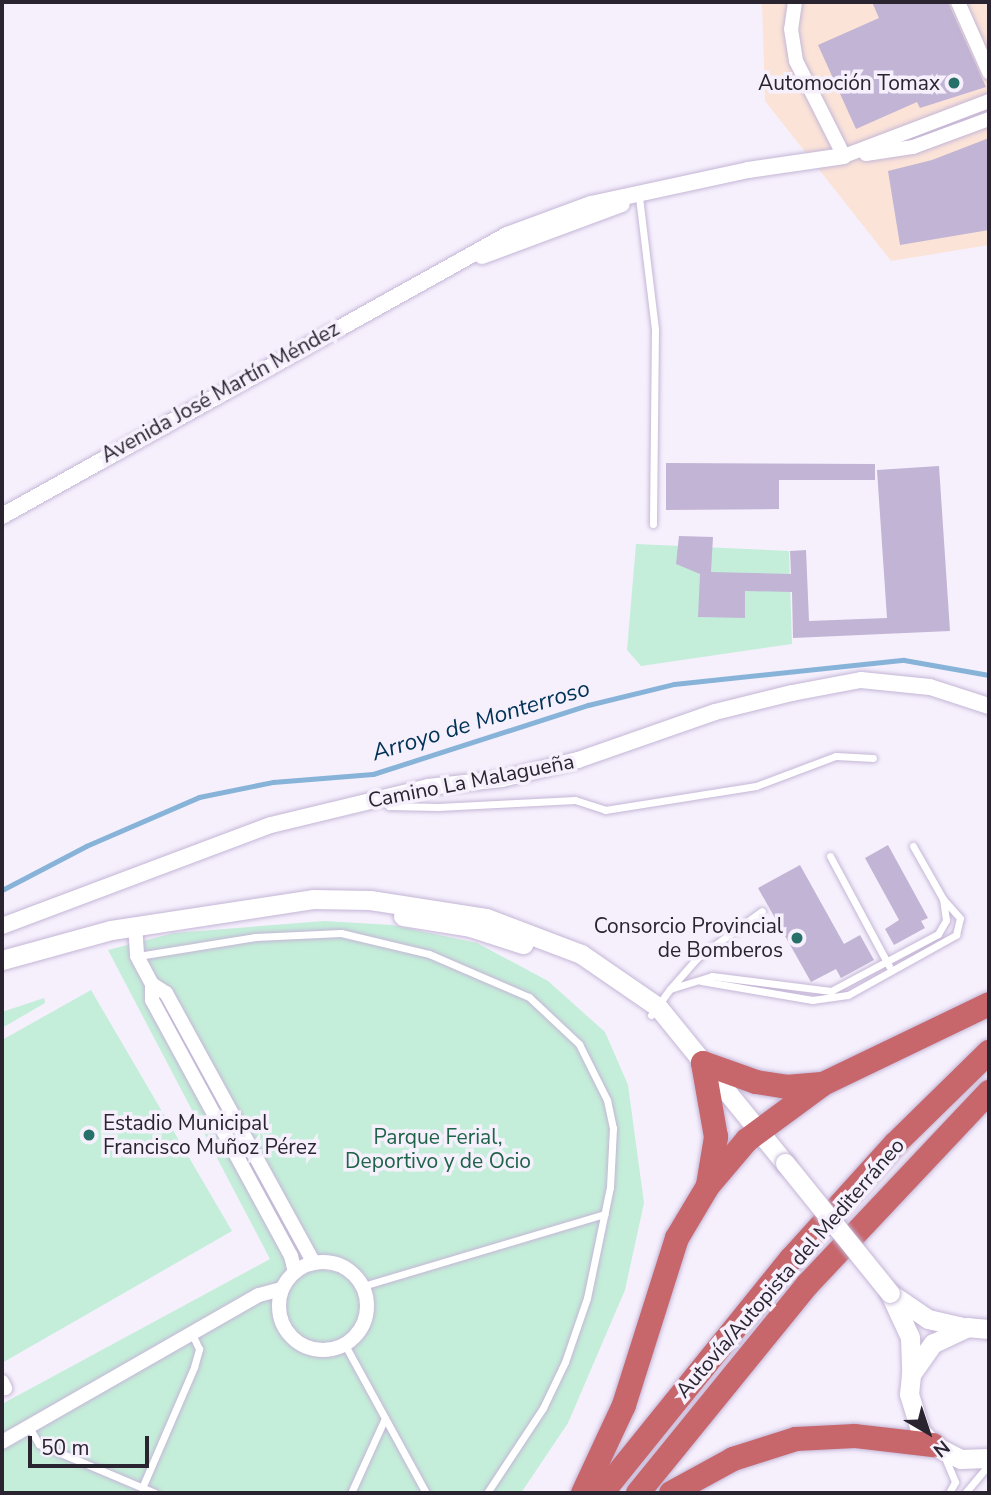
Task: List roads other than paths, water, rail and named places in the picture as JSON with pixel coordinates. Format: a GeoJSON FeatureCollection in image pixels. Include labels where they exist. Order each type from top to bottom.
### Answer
{"type":"FeatureCollection","features":[{"type":"Feature","properties":{"kind":"highway"},"geometry":{"type":"LineString","coordinates":[[583,1493],[624,1405],[677,1238],[708,1186],[759,1130],[823,1084],[989,1004]]}},
{"type":"Feature","properties":{"kind":"highway","name":"Autovía/Autopista del Mediterráneo"},"geometry":{"type":"LineString","coordinates":[[602,1493],[791,1259],[895,1144],[989,1052]]}},
{"type":"Feature","properties":{"kind":"highway"},"geometry":{"type":"LineString","coordinates":[[708,1186],[716,1137],[703,1063],[756,1082],[786,1087],[823,1084]]}},
{"type":"Feature","properties":{"kind":"highway","name":"Autovía/Autopista del Mediterráneo"},"geometry":{"type":"LineString","coordinates":[[638,1493],[808,1283],[989,1093]]}},
{"type":"Feature","properties":{"kind":"highway"},"geometry":{"type":"LineString","coordinates":[[671,1493],[733,1459],[796,1439],[855,1436],[936,1447]]}},
{"type":"Feature","properties":{"kind":"main road"},"geometry":{"type":"LineString","coordinates":[[2,960],[135,925],[269,906],[386,914],[470,927],[567,960],[654,1011],[703,1063],[890,1293],[910,1337],[912,1413],[936,1447],[961,1459],[989,1458]]}},
{"type":"Feature","properties":{"kind":"main road"},"geometry":{"type":"LineString","coordinates":[[890,1293],[928,1319],[968,1328],[989,1329]]}},
{"type":"Feature","properties":{"kind":"main road"},"geometry":{"type":"LineString","coordinates":[[911,1375],[933,1343],[968,1328]]}},
{"type":"Feature","properties":{"kind":"street"},"geometry":{"type":"LineString","coordinates":[[795,2],[790,29],[796,61],[844,156]]}},
{"type":"Feature","properties":{"kind":"street"},"geometry":{"type":"LineString","coordinates":[[958,2],[989,72]]}},
{"type":"Feature","properties":{"kind":"street","name":"Avenida José Martín Méndez"},"geometry":{"type":"LineString","coordinates":[[844,156],[989,101]]}},
{"type":"Feature","properties":{"kind":"street","name":"Avenida José Martín Méndez"},"geometry":{"type":"LineString","coordinates":[[936,140],[956,124],[989,110]]}},
{"type":"Feature","properties":{"kind":"street","name":"Avenida José Martín Méndez"},"geometry":{"type":"LineString","coordinates":[[2,516],[440,271],[578,224],[639,197],[748,170],[901,150],[936,140],[989,118]]}},
{"type":"Feature","properties":{"kind":"street","name":"Camino La Malagueña"},"geometry":{"type":"LineString","coordinates":[[2,926],[271,825],[428,787],[502,779],[566,764],[715,712],[860,680],[930,687],[989,706]]}},
{"type":"Feature","properties":{"kind":"street"},"geometry":{"type":"LineString","coordinates":[[135,925],[137,956],[152,984],[152,1000],[291,1256],[295,1272]]}},
{"type":"Feature","properties":{"kind":"street"},"geometry":{"type":"LineString","coordinates":[[152,984],[166,993],[314,1263]]}},
{"type":"Feature","properties":{"kind":"street"},"geometry":{"type":"LineString","coordinates":[[314,1263],[342,1266],[363,1286],[367,1314],[360,1332],[345,1345],[316,1350],[298,1343],[280,1319],[282,1289],[295,1272],[314,1263]]}},
{"type":"Feature","properties":{"kind":"street"},"geometry":{"type":"LineString","coordinates":[[2,1443],[259,1295],[282,1289]]}},
{"type":"Feature","properties":{"kind":"lane"},"geometry":{"type":"LineString","coordinates":[[639,197],[655,329],[653,524]]}},
{"type":"Feature","properties":{"kind":"lane"},"geometry":{"type":"LineString","coordinates":[[383,798],[389,806],[438,807],[575,800],[605,810],[755,786],[836,757],[873,758]]}},
{"type":"Feature","properties":{"kind":"lane"},"geometry":{"type":"LineString","coordinates":[[670,989],[700,981],[830,1000],[889,967],[956,935],[960,918],[943,899],[913,846]]}},
{"type":"Feature","properties":{"kind":"lane"},"geometry":{"type":"LineString","coordinates":[[830,856],[889,967]]}},
{"type":"Feature","properties":{"kind":"lane"},"geometry":{"type":"LineString","coordinates":[[889,967],[944,928],[943,899]]}},
{"type":"Feature","properties":{"kind":"lane"},"geometry":{"type":"LineString","coordinates":[[654,1011],[697,958],[762,911]]}},
{"type":"Feature","properties":{"kind":"lane"},"geometry":{"type":"LineString","coordinates":[[137,956],[255,937],[341,933],[429,954],[529,997],[579,1045],[607,1100],[614,1152],[605,1214],[587,1298],[565,1362],[543,1408],[487,1493]]}},
{"type":"Feature","properties":{"kind":"lane"},"geometry":{"type":"LineString","coordinates":[[363,1286],[605,1214]]}},
{"type":"Feature","properties":{"kind":"lane"},"geometry":{"type":"LineString","coordinates":[[142,1488],[194,1367],[199,1349],[192,1333]]}},
{"type":"Feature","properties":{"kind":"lane"},"geometry":{"type":"LineString","coordinates":[[345,1345],[426,1493]]}},
{"type":"Feature","properties":{"kind":"lane"},"geometry":{"type":"LineString","coordinates":[[351,1493],[385,1418]]}},
{"type":"Feature","properties":{"kind":"lane"},"geometry":{"type":"LineString","coordinates":[[29,1427],[39,1444],[155,1493]]}},
{"type":"Feature","properties":{"kind":"lane"},"geometry":{"type":"LineString","coordinates":[[936,1447],[954,1474],[949,1493]]}},
{"type":"Feature","properties":{"kind":"lane"},"geometry":{"type":"LineString","coordinates":[[965,1493],[989,1464]]}},
{"type":"Feature","properties":{"kind":"waterway","name":"Arroyo de Monterroso"},"geometry":{"type":"LineString","coordinates":[[2,890],[86,846],[199,797],[273,782],[373,774],[588,705],[674,684],[904,660],[989,675]]}},
{"type":"Feature","properties":{"kind":"place","name":"Automoción Tomax"},"geometry":{"type":"Point","coordinates":[954,83]}},
{"type":"Feature","properties":{"kind":"place","name":"Consorcio Provincial de Bomberos"},"geometry":{"type":"Point","coordinates":[797,938]}},
{"type":"Feature","properties":{"kind":"place","name":"Estadio Municipal Francisco Muñoz Pérez"},"geometry":{"type":"Point","coordinates":[89,1135]}},
{"type":"Feature","properties":{"kind":"park label","name":"Parque Ferial, Deportivo y de Ocio"},"geometry":{"type":"Point","coordinates":[438,1149]}}]}
